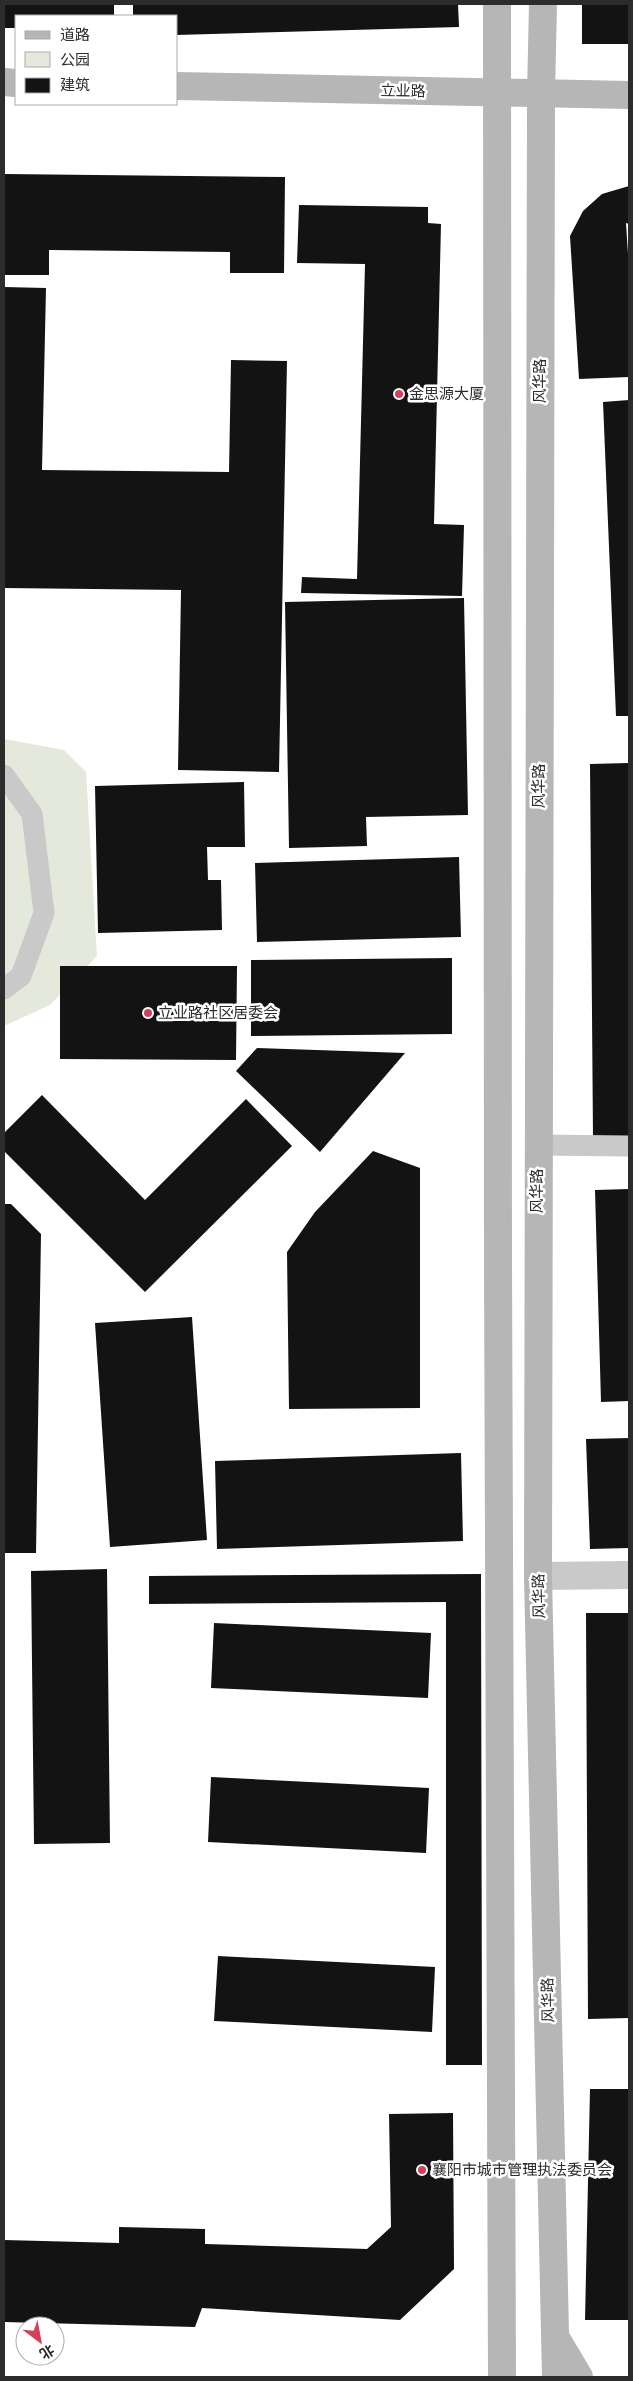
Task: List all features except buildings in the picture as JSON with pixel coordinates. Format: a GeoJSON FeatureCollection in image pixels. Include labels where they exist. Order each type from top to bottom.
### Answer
{"type":"FeatureCollection","features":[{"type":"Feature","properties":{"kind":"street"},"geometry":{"type":"LineString","coordinates":[[497,4],[502,2377]]}},
{"type":"Feature","properties":{"kind":"street","name":"风华路"},"geometry":{"type":"LineString","coordinates":[[544,4],[541,94],[537,1145],[538,1576],[556,2377]]}},
{"type":"Feature","properties":{"kind":"street","name":"立业路"},"geometry":{"type":"LineString","coordinates":[[178,86],[629,95]]}},
{"type":"Feature","properties":{"kind":"street"},"geometry":{"type":"LineString","coordinates":[[538,1576],[629,1575]]}},
{"type":"Feature","properties":{"kind":"street"},"geometry":{"type":"LineString","coordinates":[[555,2337],[579,2377]]}},
{"type":"Feature","properties":{"kind":"street"},"geometry":{"type":"LineString","coordinates":[[487,2377],[502,2344]]}},
{"type":"Feature","properties":{"kind":"lane"},"geometry":{"type":"LineString","coordinates":[[4,775],[32,814],[44,913],[21,976],[4,989]]}},
{"type":"Feature","properties":{"kind":"lane"},"geometry":{"type":"LineString","coordinates":[[537,1145],[629,1146]]}},
{"type":"Feature","properties":{"kind":"green space"},"geometry":{"type":"Polygon","coordinates":[[[4,739],[64,750],[86,772],[97,956],[50,1005],[4,1026],[4,739]]]}},
{"type":"Feature","properties":{"kind":"place","name":"金思源大厦"},"geometry":{"type":"Point","coordinates":[399,394]}},
{"type":"Feature","properties":{"kind":"place","name":"立业路社区居委会"},"geometry":{"type":"Point","coordinates":[148,1013]}},
{"type":"Feature","properties":{"kind":"place","name":"襄阳市城市管理执法委员会"},"geometry":{"type":"Point","coordinates":[422,2170]}}]}
